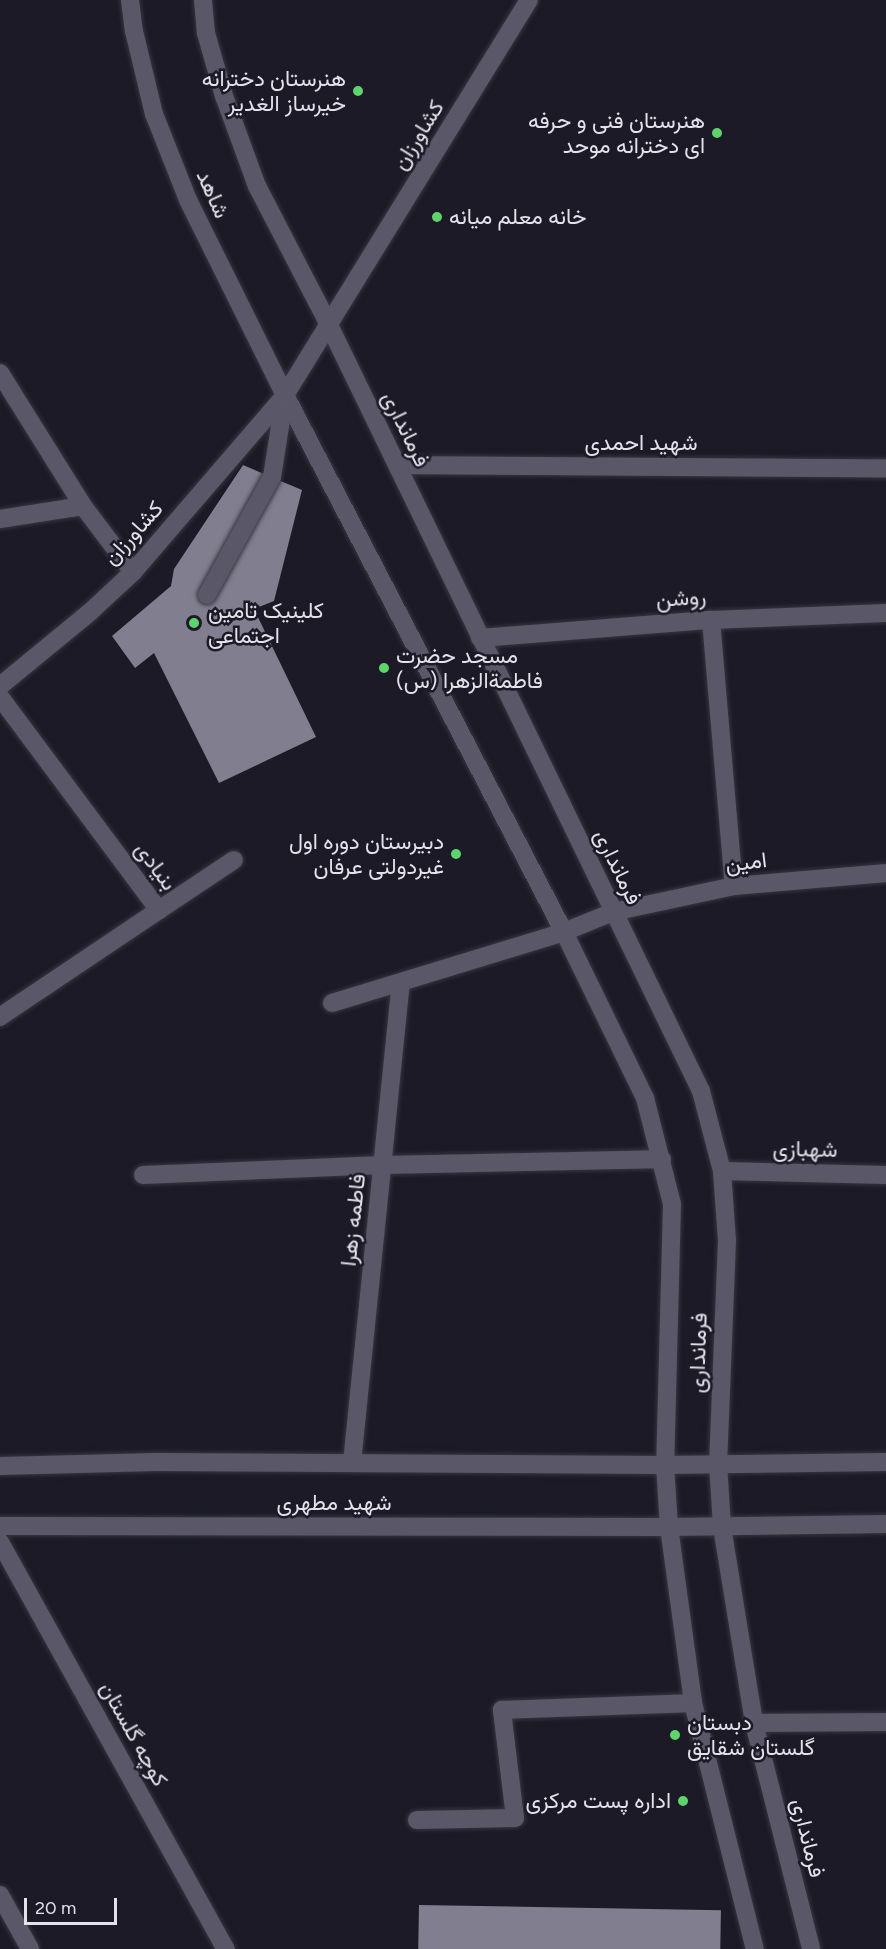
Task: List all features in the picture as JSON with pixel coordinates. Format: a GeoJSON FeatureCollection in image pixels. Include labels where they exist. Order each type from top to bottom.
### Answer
{"type":"FeatureCollection","features":[{"type":"Feature","properties":{"kind":"main road","name":"شاهد"},"geometry":{"type":"LineString","coordinates":[[130,0],[134,31],[159,125],[188,200],[285,395]]}},
{"type":"Feature","properties":{"kind":"main road","name":"شاهد"},"geometry":{"type":"LineString","coordinates":[[203,0],[206,33],[224,96],[257,186],[329,325]]}},
{"type":"Feature","properties":{"kind":"main road","name":"کشاورزان"},"geometry":{"type":"LineString","coordinates":[[0,686],[90,612],[133,572],[285,395],[529,0]]}},
{"type":"Feature","properties":{"kind":"main road","name":"فرمانداری"},"geometry":{"type":"LineString","coordinates":[[329,325],[701,1091],[722,1171],[727,1241],[718,1463],[722,1527],[754,1723],[811,1949]]}},
{"type":"Feature","properties":{"kind":"main road"},"geometry":{"type":"LineString","coordinates":[[0,373],[83,506],[133,572]]}},
{"type":"Feature","properties":{"kind":"main road"},"geometry":{"type":"LineString","coordinates":[[207,595],[272,477],[285,395]]}},
{"type":"Feature","properties":{"kind":"main road","name":"فرمانداری"},"geometry":{"type":"LineString","coordinates":[[285,395],[564,932],[645,1098],[672,1204],[665,1465],[669,1527]]}},
{"type":"Feature","properties":{"kind":"main road","name":"شهید احمدی"},"geometry":{"type":"LineString","coordinates":[[397,465],[886,468]]}},
{"type":"Feature","properties":{"kind":"main road"},"geometry":{"type":"LineString","coordinates":[[0,519],[83,506]]}},
{"type":"Feature","properties":{"kind":"main road","name":"روشن"},"geometry":{"type":"LineString","coordinates":[[480,638],[711,620],[886,613]]}},
{"type":"Feature","properties":{"kind":"main road"},"geometry":{"type":"LineString","coordinates":[[711,620],[734,886]]}},
{"type":"Feature","properties":{"kind":"main road","name":"بنیادی"},"geometry":{"type":"LineString","coordinates":[[0,697],[159,910],[0,1017]]}},
{"type":"Feature","properties":{"kind":"main road"},"geometry":{"type":"LineString","coordinates":[[159,910],[234,860]]}},
{"type":"Feature","properties":{"kind":"main road","name":"امین"},"geometry":{"type":"LineString","coordinates":[[564,932],[613,912],[734,886],[886,873]]}},
{"type":"Feature","properties":{"kind":"main road"},"geometry":{"type":"LineString","coordinates":[[332,1003],[564,932]]}},
{"type":"Feature","properties":{"kind":"main road","name":"فاطمه زهرا"},"geometry":{"type":"LineString","coordinates":[[352,1463],[401,982]]}},
{"type":"Feature","properties":{"kind":"main road"},"geometry":{"type":"LineString","coordinates":[[143,1175],[382,1165],[662,1159]]}},
{"type":"Feature","properties":{"kind":"main road","name":"شهبازی"},"geometry":{"type":"LineString","coordinates":[[722,1171],[886,1175]]}},
{"type":"Feature","properties":{"kind":"main road","name":"شهید مطهری"},"geometry":{"type":"LineString","coordinates":[[0,1466],[156,1462],[665,1465],[718,1463]]}},
{"type":"Feature","properties":{"kind":"main road"},"geometry":{"type":"LineString","coordinates":[[718,1463],[886,1462]]}},
{"type":"Feature","properties":{"kind":"main road"},"geometry":{"type":"LineString","coordinates":[[722,1527],[886,1524]]}},
{"type":"Feature","properties":{"kind":"main road","name":"شهید مطهری"},"geometry":{"type":"LineString","coordinates":[[0,1526],[722,1527]]}},
{"type":"Feature","properties":{"kind":"main road"},"geometry":{"type":"LineString","coordinates":[[669,1527],[693,1703],[755,1949]]}},
{"type":"Feature","properties":{"kind":"main road","name":"کوچه گلستان"},"geometry":{"type":"LineString","coordinates":[[0,1542],[226,1949]]}},
{"type":"Feature","properties":{"kind":"main road"},"geometry":{"type":"LineString","coordinates":[[417,1820],[514,1818],[502,1710],[693,1703]]}},
{"type":"Feature","properties":{"kind":"main road"},"geometry":{"type":"LineString","coordinates":[[754,1723],[886,1722]]}},
{"type":"Feature","properties":{"kind":"main road"},"geometry":{"type":"LineString","coordinates":[[0,1895],[30,1949]]}},
{"type":"Feature","properties":{"kind":"building","name":"کلینیک تامین اجتماعی"},"geometry":{"type":"Polygon","coordinates":[[[243,465],[302,490],[274,601],[254,609],[316,737],[219,783],[154,653],[135,668],[112,636],[171,586],[174,569],[243,465]]]}},
{"type":"Feature","properties":{"kind":"building"},"geometry":{"type":"Polygon","coordinates":[[[419,1905],[721,1910],[720,1949],[418,1949],[419,1905]]]}},
{"type":"Feature","properties":{"kind":"place","name":"هنرستان دخترانه خیرساز الغدیر"},"geometry":{"type":"Point","coordinates":[358,91]}},
{"type":"Feature","properties":{"kind":"place","name":"هنرستان فنی و حرفه ای دخترانه موحد"},"geometry":{"type":"Point","coordinates":[717,133]}},
{"type":"Feature","properties":{"kind":"place","name":"خانه معلم میانه"},"geometry":{"type":"Point","coordinates":[437,217]}},
{"type":"Feature","properties":{"kind":"place","name":"کلینیک تامین اجتماعی"},"geometry":{"type":"Point","coordinates":[194,623]}},
{"type":"Feature","properties":{"kind":"place","name":"مسجد حضرت فاطمةالزهرا (س)"},"geometry":{"type":"Point","coordinates":[384,668]}},
{"type":"Feature","properties":{"kind":"place","name":"دبیرستان دوره اول غیردولتی عرفان"},"geometry":{"type":"Point","coordinates":[456,854]}},
{"type":"Feature","properties":{"kind":"place","name":"دبستان گلستان شقایق"},"geometry":{"type":"Point","coordinates":[675,1735]}},
{"type":"Feature","properties":{"kind":"place","name":"اداره پست مرکزی"},"geometry":{"type":"Point","coordinates":[683,1801]}}]}
